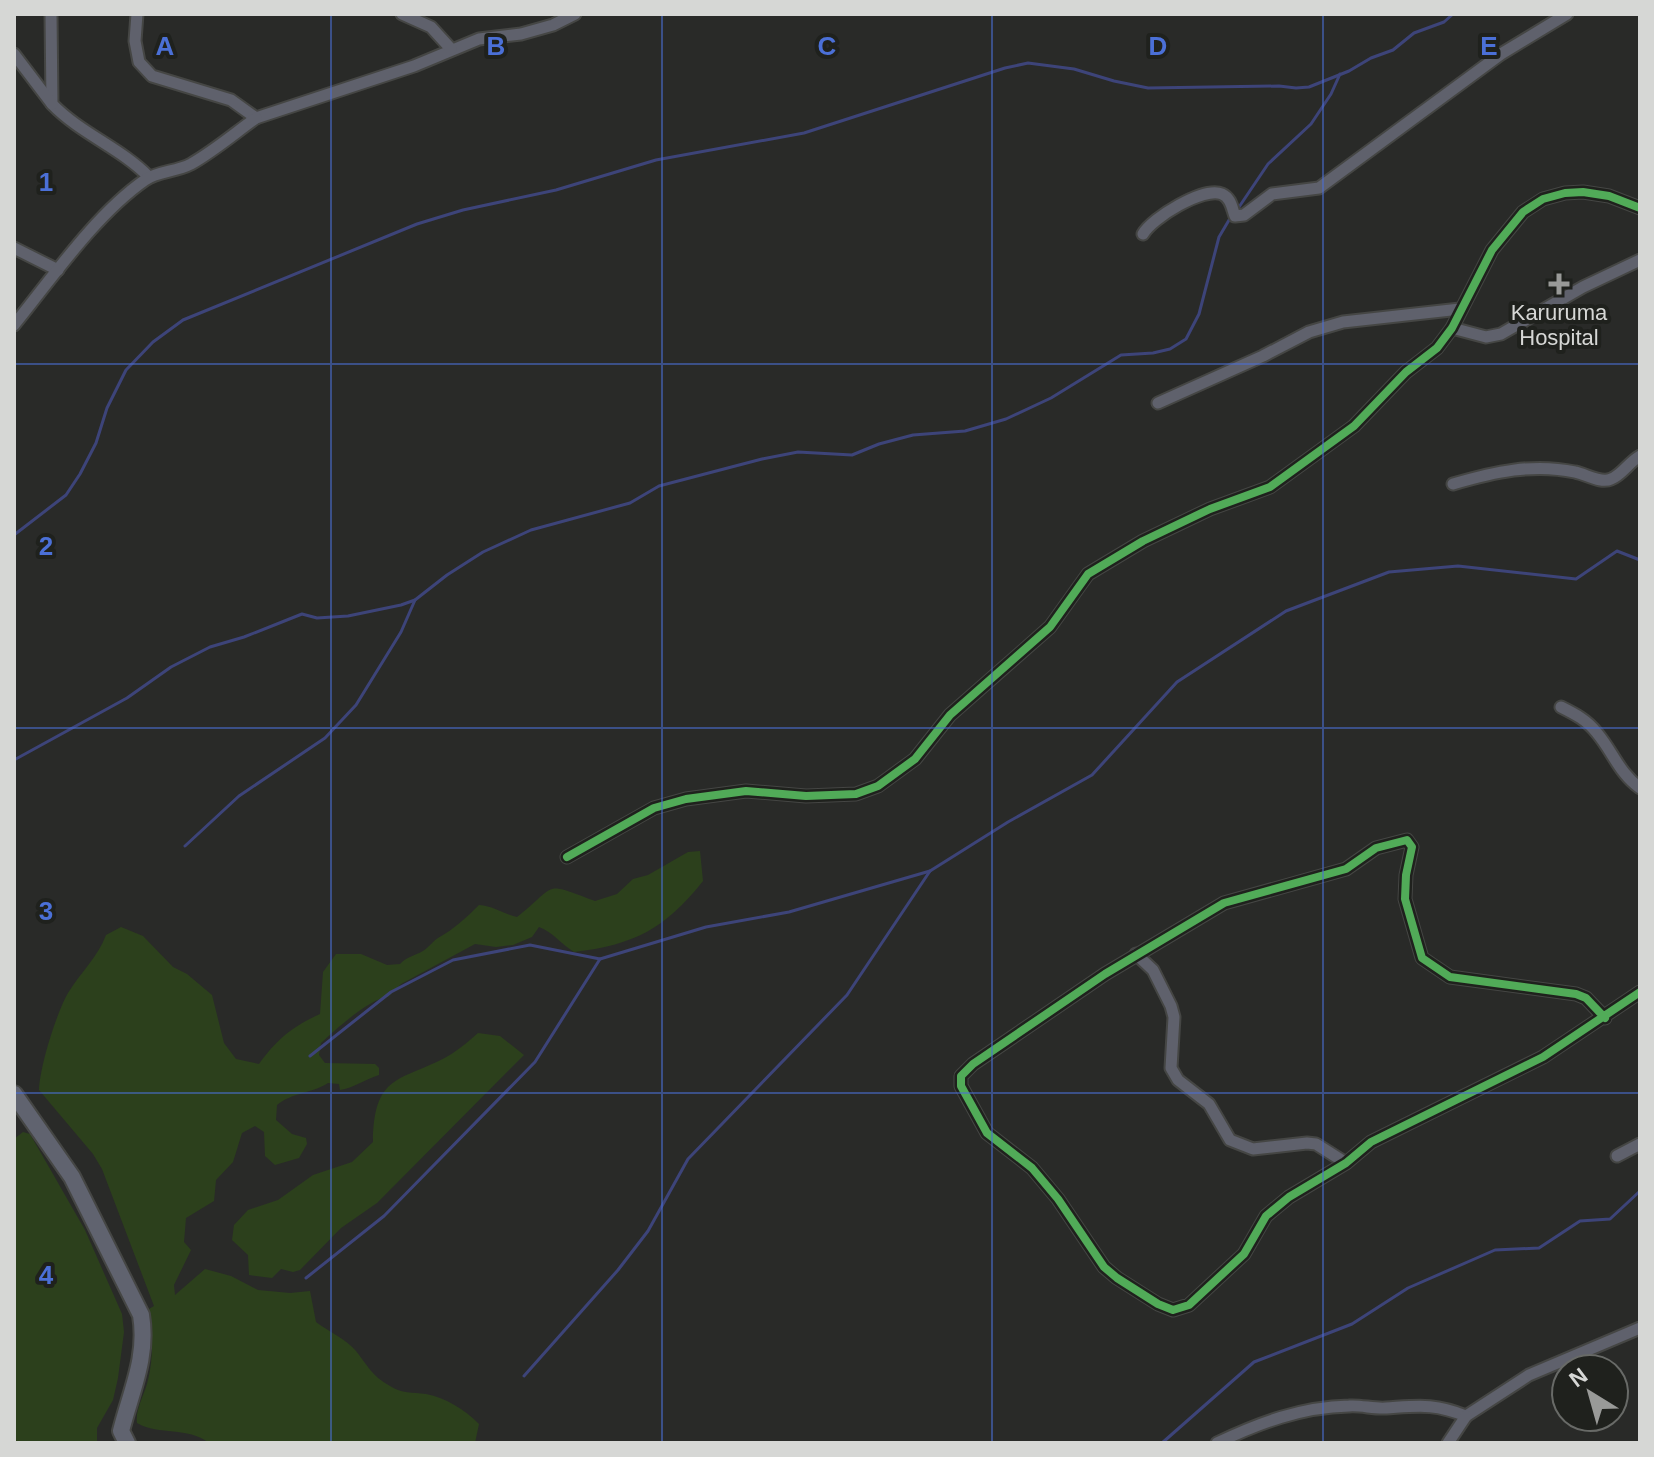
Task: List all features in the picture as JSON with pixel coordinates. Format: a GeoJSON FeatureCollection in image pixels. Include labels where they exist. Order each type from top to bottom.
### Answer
{"type":"FeatureCollection","features":[{"type":"Feature","properties":{"kind":"main road"},"geometry":{"type":"LineString","coordinates":[[14,1094],[72,1177],[141,1315],[143,1353],[121,1431],[127,1443]]}},
{"type":"Feature","properties":{"kind":"street"},"geometry":{"type":"LineString","coordinates":[[51,14],[52,104]]}},
{"type":"Feature","properties":{"kind":"street"},"geometry":{"type":"LineString","coordinates":[[137,14],[135,41],[139,62],[152,76],[231,100],[256,118]]}},
{"type":"Feature","properties":{"kind":"street"},"geometry":{"type":"LineString","coordinates":[[402,14],[431,27],[451,49]]}},
{"type":"Feature","properties":{"kind":"street"},"geometry":{"type":"LineString","coordinates":[[14,325],[117,204],[149,177],[175,172],[193,163],[256,118],[414,66],[479,39],[521,34],[553,25],[575,14]]}},
{"type":"Feature","properties":{"kind":"street"},"geometry":{"type":"LineString","coordinates":[[1143,234],[1152,221],[1202,195],[1220,193],[1229,199],[1235,216],[1238,216],[1272,194],[1319,188],[1501,54],[1567,14]]}},
{"type":"Feature","properties":{"kind":"street"},"geometry":{"type":"LineString","coordinates":[[14,54],[65,117],[136,163],[149,177]]}},
{"type":"Feature","properties":{"kind":"street"},"geometry":{"type":"LineString","coordinates":[[567,857],[654,808],[686,799],[746,791],[806,796],[856,794],[878,786],[915,759],[950,715],[1050,627],[1088,574],[1143,541],[1210,509],[1270,487],[1354,426],[1406,372],[1437,348],[1452,328],[1480,270],[1505,231],[1523,212],[1543,199],[1583,192],[1609,196],[1640,208]]}},
{"type":"Feature","properties":{"kind":"street"},"geometry":{"type":"LineString","coordinates":[[14,248],[58,270]]}},
{"type":"Feature","properties":{"kind":"street"},"geometry":{"type":"LineString","coordinates":[[1452,328],[1486,337],[1501,334],[1583,287],[1640,260]]}},
{"type":"Feature","properties":{"kind":"street"},"geometry":{"type":"LineString","coordinates":[[1158,403],[1309,332],[1343,322],[1460,309]]}},
{"type":"Feature","properties":{"kind":"street"},"geometry":{"type":"LineString","coordinates":[[1453,484],[1502,470],[1528,468],[1576,472],[1607,481],[1640,456]]}},
{"type":"Feature","properties":{"kind":"street"},"geometry":{"type":"LineString","coordinates":[[1561,707],[1581,717],[1589,725],[1615,763],[1640,788]]}},
{"type":"Feature","properties":{"kind":"street"},"geometry":{"type":"LineString","coordinates":[[1605,1018],[1586,998],[1576,994],[1450,977],[1422,958],[1405,899],[1412,847],[1407,840],[1376,848],[1346,869],[1224,903],[1136,954],[973,1064],[961,1076],[965,1096],[987,1133],[1032,1168],[1104,1267],[1158,1304],[1173,1310],[1182,1309],[1202,1295],[1244,1254],[1266,1216],[1277,1205],[1346,1163],[1371,1142],[1543,1057],[1605,1018],[1640,992]]}},
{"type":"Feature","properties":{"kind":"street"},"geometry":{"type":"LineString","coordinates":[[1136,954],[1153,970],[1171,1006],[1174,1017],[1171,1068],[1178,1080],[1209,1104],[1230,1140],[1253,1149],[1316,1144],[1346,1163]]}},
{"type":"Feature","properties":{"kind":"street"},"geometry":{"type":"LineString","coordinates":[[1617,1156],[1640,1144]]}},
{"type":"Feature","properties":{"kind":"street"},"geometry":{"type":"LineString","coordinates":[[1448,1443],[1466,1416],[1529,1375],[1640,1328]]}},
{"type":"Feature","properties":{"kind":"street"},"geometry":{"type":"LineString","coordinates":[[1217,1443],[1277,1417],[1318,1409],[1351,1406],[1386,1408],[1415,1404],[1436,1406],[1466,1416]]}},
{"type":"Feature","properties":{"kind":"green space"},"geometry":{"type":"Polygon","coordinates":[[[700,851],[703,881],[675,911],[647,932],[614,945],[574,952],[539,927],[532,937],[513,945],[496,947],[475,944],[401,984],[388,997],[363,1009],[321,1043],[319,1055],[325,1063],[375,1064],[379,1075],[340,1090],[339,1084],[328,1083],[277,1105],[276,1120],[292,1134],[306,1138],[307,1144],[299,1158],[275,1165],[265,1156],[264,1132],[255,1126],[242,1133],[233,1162],[216,1180],[214,1201],[186,1218],[184,1242],[191,1250],[174,1285],[175,1295],[205,1269],[231,1276],[258,1290],[310,1291],[316,1322],[343,1339],[374,1374],[394,1389],[441,1398],[467,1414],[479,1424],[475,1443],[209,1443],[192,1435],[137,1423],[137,1412],[150,1371],[152,1344],[149,1309],[154,1306],[102,1169],[39,1090],[45,1054],[63,1002],[106,935],[121,927],[143,936],[173,967],[187,974],[212,995],[224,1043],[236,1059],[259,1064],[286,1034],[320,1014],[323,972],[336,954],[361,954],[387,965],[400,964],[460,923],[479,905],[517,917],[552,889],[566,890],[595,901],[617,894],[633,879],[648,875],[688,852],[700,851]]]}},
{"type":"Feature","properties":{"kind":"green space"},"geometry":{"type":"Polygon","coordinates":[[[478,1033],[500,1036],[524,1055],[377,1203],[341,1228],[300,1270],[281,1269],[272,1278],[249,1275],[248,1255],[232,1240],[234,1225],[248,1210],[278,1200],[313,1175],[352,1162],[373,1142],[379,1102],[386,1090],[395,1081],[453,1053],[478,1033]]]}},
{"type":"Feature","properties":{"kind":"green space"},"geometry":{"type":"Polygon","coordinates":[[[23,1132],[30,1134],[85,1230],[122,1314],[124,1332],[118,1378],[113,1400],[97,1428],[97,1443],[14,1443],[14,1139],[23,1132]]]}},
{"type":"Feature","properties":{"kind":"waterway"},"geometry":{"type":"LineString","coordinates":[[14,535],[66,495],[96,443],[107,408],[126,370],[153,342],[183,320],[417,224],[463,210],[556,190],[656,160],[804,133],[1028,63],[1074,69],[1148,88],[1309,87],[1393,50],[1414,33],[1444,22],[1453,14]]}},
{"type":"Feature","properties":{"kind":"waterway"},"geometry":{"type":"LineString","coordinates":[[1237,210],[1268,164],[1311,124],[1340,74]]}},
{"type":"Feature","properties":{"kind":"waterway"},"geometry":{"type":"LineString","coordinates":[[14,760],[127,698],[171,667],[210,647],[302,614],[317,618],[348,616],[415,600],[483,552],[531,530],[630,503],[659,486],[762,459],[798,452],[852,455],[913,435],[965,431],[1006,419],[1051,398],[1121,355],[1170,349],[1186,339],[1199,314],[1219,237],[1232,215]]}},
{"type":"Feature","properties":{"kind":"waterway"},"geometry":{"type":"LineString","coordinates":[[306,1278],[384,1216],[535,1062],[600,959],[706,927],[789,912],[930,871],[1092,775],[1177,682],[1286,611],[1389,572],[1458,566],[1576,579],[1617,551],[1640,560]]}},
{"type":"Feature","properties":{"kind":"waterway"},"geometry":{"type":"LineString","coordinates":[[185,846],[239,796],[325,738],[356,705],[401,632],[415,600]]}},
{"type":"Feature","properties":{"kind":"waterway"},"geometry":{"type":"LineString","coordinates":[[524,1376],[618,1270],[648,1231],[688,1159],[847,995],[930,871]]}},
{"type":"Feature","properties":{"kind":"waterway"},"geometry":{"type":"LineString","coordinates":[[310,1056],[391,992],[453,960],[530,945],[600,959]]}},
{"type":"Feature","properties":{"kind":"waterway"},"geometry":{"type":"LineString","coordinates":[[1162,1443],[1254,1362],[1352,1324],[1408,1288],[1495,1250],[1539,1248],[1580,1221],[1610,1219],[1640,1191]]}},
{"type":"Feature","properties":{"kind":"cycle path"},"geometry":{"type":"LineString","coordinates":[[567,857],[654,808],[686,799],[746,791],[806,796],[856,794],[878,786],[915,759],[950,715],[1050,627],[1088,574],[1143,541],[1210,509],[1270,487],[1354,426],[1406,372],[1437,348],[1452,328],[1492,250],[1523,212],[1543,199],[1583,192],[1609,196],[1640,208]]}},
{"type":"Feature","properties":{"kind":"cycle path"},"geometry":{"type":"LineString","coordinates":[[1605,1018],[1586,998],[1576,994],[1450,977],[1422,958],[1405,899],[1412,847],[1407,840],[1376,848],[1346,869],[1224,903],[1105,974],[973,1064],[961,1076],[961,1086],[987,1133],[1032,1168],[1058,1199],[1104,1267],[1158,1304],[1173,1310],[1189,1305],[1244,1254],[1266,1216],[1289,1197],[1346,1163],[1371,1142],[1543,1057],[1640,992]]}},
{"type":"Feature","properties":{"kind":"place","name":"Karuruma Hospital"},"geometry":{"type":"Point","coordinates":[1559,284]}}]}
